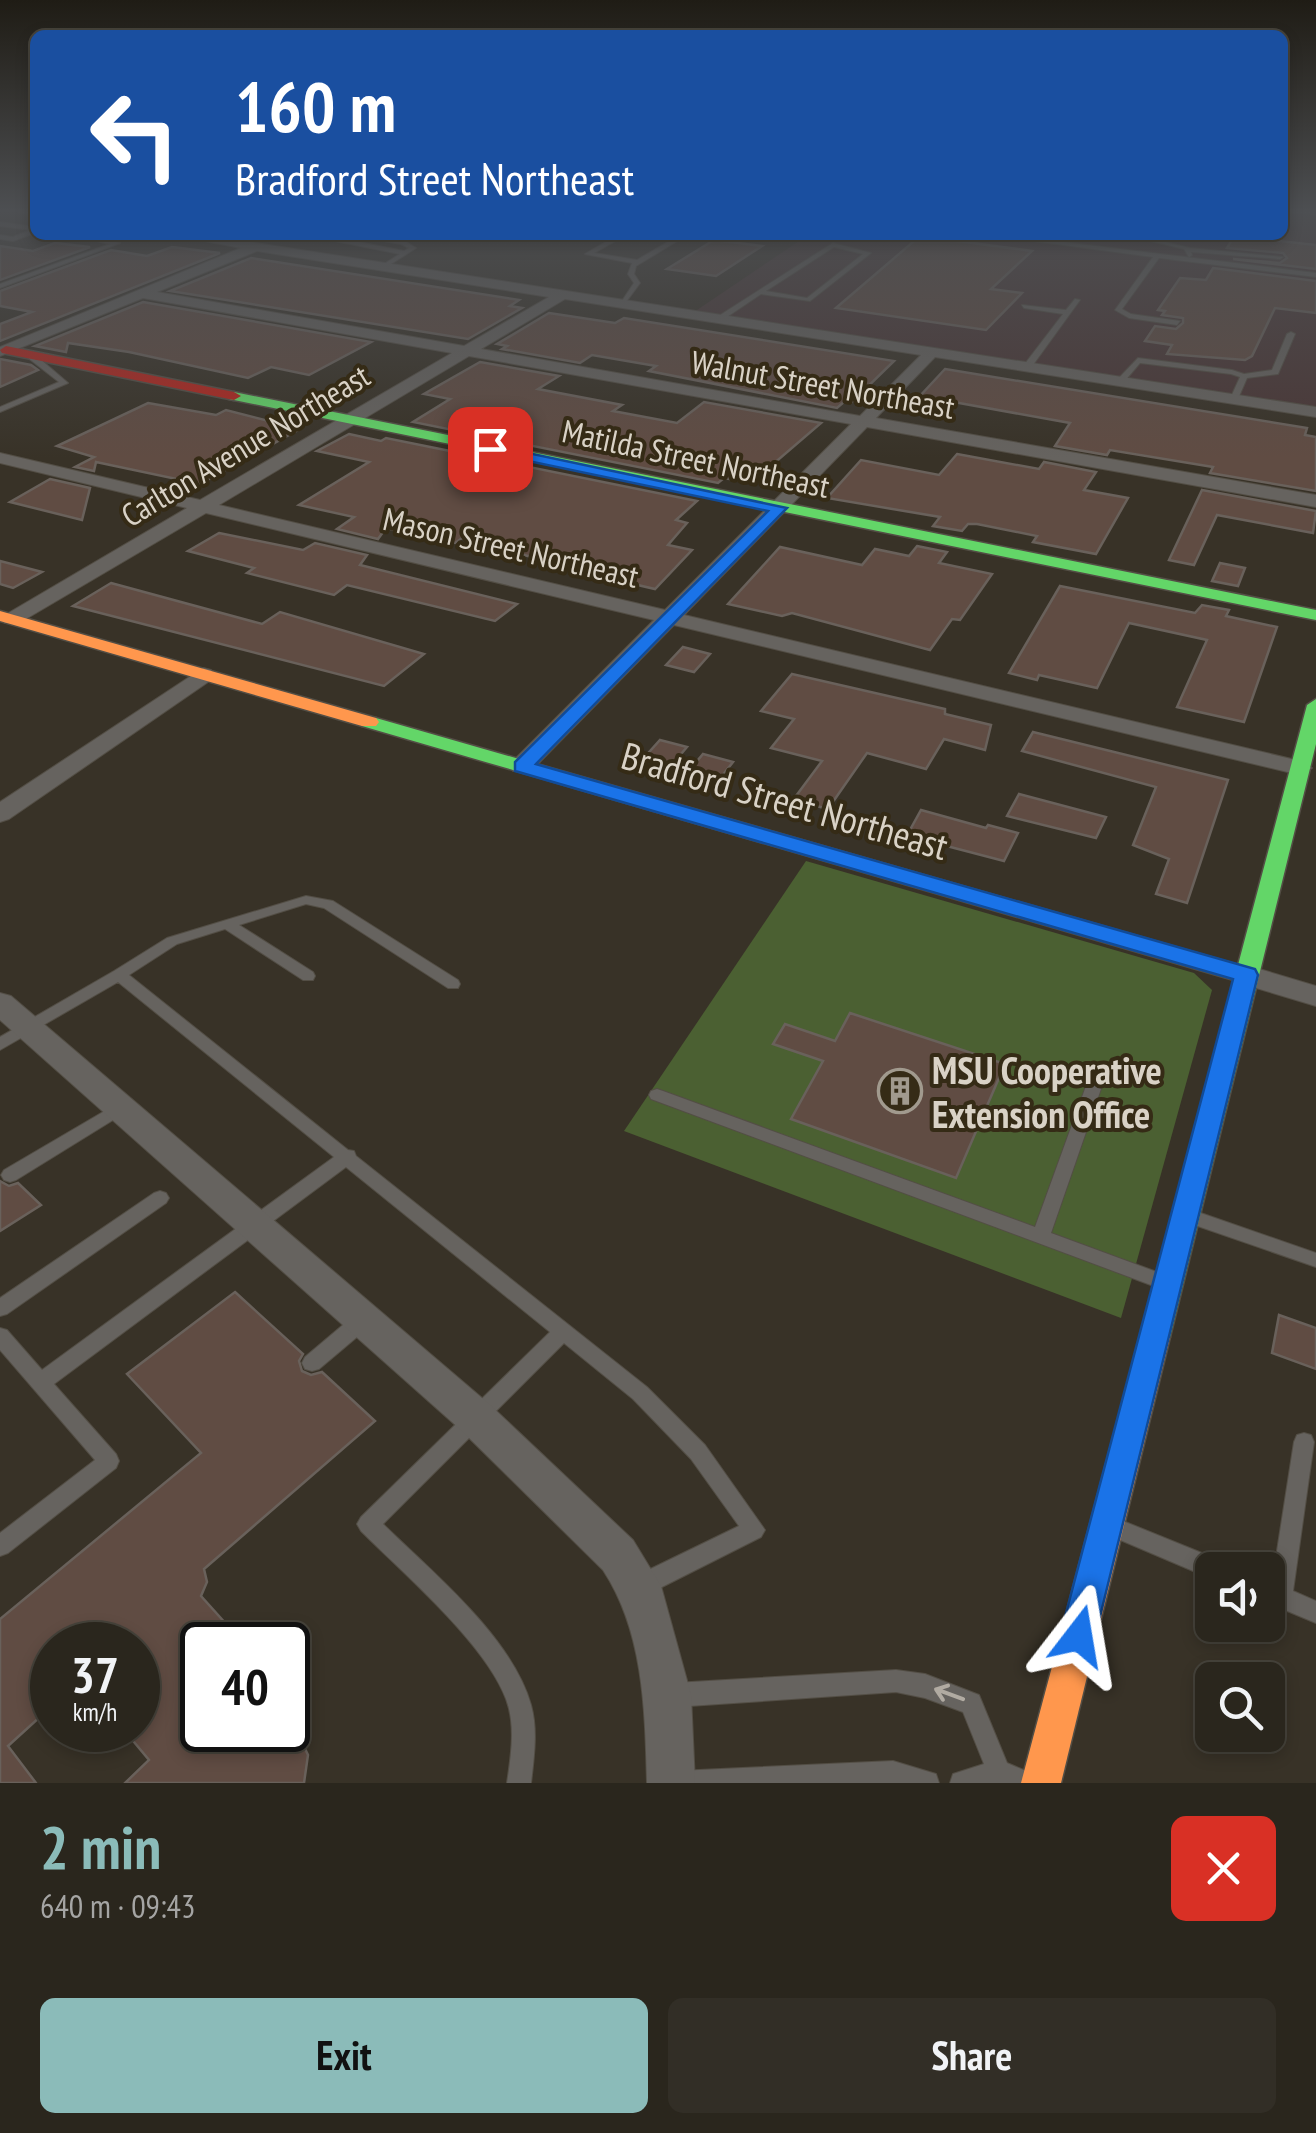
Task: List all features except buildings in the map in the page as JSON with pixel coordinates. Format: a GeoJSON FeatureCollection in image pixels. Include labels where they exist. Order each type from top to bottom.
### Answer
{"type":"FeatureCollection","features":[{"type":"Feature","properties":{"kind":"street"},"geometry":{"type":"LineString","coordinates":[[3,351],[146,292]]}},
{"type":"Feature","properties":{"kind":"street"},"geometry":{"type":"LineString","coordinates":[[544,292],[1316,412]]}},
{"type":"Feature","properties":{"kind":"street","name":"Walnut Street Northeast"},"geometry":{"type":"LineString","coordinates":[[142,294],[1316,502]]}},
{"type":"Feature","properties":{"kind":"street","name":"Carlton Avenue Northeast"},"geometry":{"type":"LineString","coordinates":[[3,617],[562,295]]}},
{"type":"Feature","properties":{"kind":"street","name":"Matilda Street Northeast"},"geometry":{"type":"LineString","coordinates":[[3,351],[1316,615]]}},
{"type":"Feature","properties":{"kind":"street"},"geometry":{"type":"LineString","coordinates":[[522,766],[932,352]]}},
{"type":"Feature","properties":{"kind":"street","name":"Mason Street Northeast"},"geometry":{"type":"LineString","coordinates":[[0,458],[1300,768]]}},
{"type":"Feature","properties":{"kind":"street","name":"Bradford Street Northeast"},"geometry":{"type":"LineString","coordinates":[[3,617],[1316,996]]}},
{"type":"Feature","properties":{"kind":"street"},"geometry":{"type":"LineString","coordinates":[[0,814],[203,675]]}},
{"type":"Feature","properties":{"kind":"street"},"geometry":{"type":"LineString","coordinates":[[1041,1783],[1246,975],[1300,768],[1311,742],[1316,705]]}},
{"type":"Feature","properties":{"kind":"street"},"geometry":{"type":"LineString","coordinates":[[10,1025],[120,1108],[475,1417],[592,1525],[639,1586],[668,1695],[671,1783]]}},
{"type":"Feature","properties":{"kind":"lane"},"geometry":{"type":"LineString","coordinates":[[623,304],[631,292]]}},
{"type":"Feature","properties":{"kind":"lane"},"geometry":{"type":"LineString","coordinates":[[718,319],[759,292]]}},
{"type":"Feature","properties":{"kind":"lane"},"geometry":{"type":"LineString","coordinates":[[760,292],[808,300],[818,292]]}},
{"type":"Feature","properties":{"kind":"lane"},"geometry":{"type":"LineString","coordinates":[[1131,292],[1118,310],[1129,316],[1177,323]]}},
{"type":"Feature","properties":{"kind":"lane"},"geometry":{"type":"LineString","coordinates":[[1027,367],[1077,300]]}},
{"type":"Feature","properties":{"kind":"lane"},"geometry":{"type":"LineString","coordinates":[[1024,306],[1068,312]]}},
{"type":"Feature","properties":{"kind":"lane"},"geometry":{"type":"LineString","coordinates":[[1120,382],[1133,362],[1143,360],[1244,376],[1275,372],[1292,334]]}},
{"type":"Feature","properties":{"kind":"lane"},"geometry":{"type":"LineString","coordinates":[[0,410],[64,383],[30,355]]}},
{"type":"Feature","properties":{"kind":"lane"},"geometry":{"type":"LineString","coordinates":[[1234,399],[1244,376]]}},
{"type":"Feature","properties":{"kind":"lane"},"geometry":{"type":"LineString","coordinates":[[10,1025],[120,975],[172,941],[306,900],[318,901],[453,984]]}},
{"type":"Feature","properties":{"kind":"lane"},"geometry":{"type":"LineString","coordinates":[[227,924],[308,976]]}},
{"type":"Feature","properties":{"kind":"lane"},"geometry":{"type":"LineString","coordinates":[[120,975],[672,1422],[732,1496],[754,1530],[639,1586]]}},
{"type":"Feature","properties":{"kind":"lane"},"geometry":{"type":"LineString","coordinates":[[1041,1236],[1094,1086]]}},
{"type":"Feature","properties":{"kind":"lane"},"geometry":{"type":"LineString","coordinates":[[657,1095],[1170,1284]]}},
{"type":"Feature","properties":{"kind":"lane"},"geometry":{"type":"LineString","coordinates":[[10,1175],[120,1108]]}},
{"type":"Feature","properties":{"kind":"lane"},"geometry":{"type":"LineString","coordinates":[[41,1382],[348,1156]]}},
{"type":"Feature","properties":{"kind":"lane"},"geometry":{"type":"LineString","coordinates":[[0,1308],[160,1198]]}},
{"type":"Feature","properties":{"kind":"lane"},"geometry":{"type":"LineString","coordinates":[[1186,1216],[1316,1260]]}},
{"type":"Feature","properties":{"kind":"lane"},"geometry":{"type":"LineString","coordinates":[[312,1363],[363,1320]]}},
{"type":"Feature","properties":{"kind":"lane"},"geometry":{"type":"LineString","coordinates":[[520,1783],[525,1738],[515,1691],[475,1632],[368,1524],[564,1331]]}},
{"type":"Feature","properties":{"kind":"lane"},"geometry":{"type":"LineString","coordinates":[[0,1336],[109,1461],[0,1546]]}},
{"type":"Feature","properties":{"kind":"lane"},"geometry":{"type":"LineString","coordinates":[[1282,1552],[1304,1442]]}},
{"type":"Feature","properties":{"kind":"lane"},"geometry":{"type":"LineString","coordinates":[[1108,1525],[1195,1561]]}},
{"type":"Feature","properties":{"kind":"lane"},"geometry":{"type":"LineString","coordinates":[[1285,1599],[1316,1612]]}},
{"type":"Feature","properties":{"kind":"lane"},"geometry":{"type":"LineString","coordinates":[[668,1695],[896,1682],[926,1686],[971,1703],[999,1771],[1024,1783]]}},
{"type":"Feature","properties":{"kind":"lane"},"geometry":{"type":"LineString","coordinates":[[962,1783],[999,1771]]}},
{"type":"Feature","properties":{"kind":"lane"},"geometry":{"type":"LineString","coordinates":[[671,1783],[894,1774],[927,1783]]}},
{"type":"Feature","properties":{"kind":"shaded area"},"geometry":{"type":"Polygon","coordinates":[[[723,292],[1316,292],[1316,408],[694,312],[723,292]]]}},
{"type":"Feature","properties":{"kind":"green space"},"geometry":{"type":"Polygon","coordinates":[[[806,861],[1194,973],[1212,990],[1121,1318],[624,1131],[806,861]]]}},
{"type":"Feature","properties":{"kind":"traffic: fast"},"geometry":{"type":"LineString","coordinates":[[234,396],[1316,615]]}},
{"type":"Feature","properties":{"kind":"traffic: fast"},"geometry":{"type":"LineString","coordinates":[[1155,1337],[1316,705]]}},
{"type":"Feature","properties":{"kind":"traffic: fast"},"geometry":{"type":"LineString","coordinates":[[369,722],[1246,975]]}},
{"type":"Feature","properties":{"kind":"traffic: slow"},"geometry":{"type":"LineString","coordinates":[[0,616],[369,722]]}},
{"type":"Feature","properties":{"kind":"traffic: slow"},"geometry":{"type":"LineString","coordinates":[[1041,1783],[1155,1337]]}},
{"type":"Feature","properties":{"kind":"traffic: jam"},"geometry":{"type":"LineString","coordinates":[[6,350],[234,396]]}},
{"type":"Feature","properties":{"kind":"place","name":"MSU Cooperative Extension Office"},"geometry":{"type":"Point","coordinates":[900,1091]}},
{"type":"Feature","properties":{"kind":"route"},"geometry":{"type":"LineString","coordinates":[[490,449],[779,508],[522,766],[1246,975],[1079,1636]]}}]}
